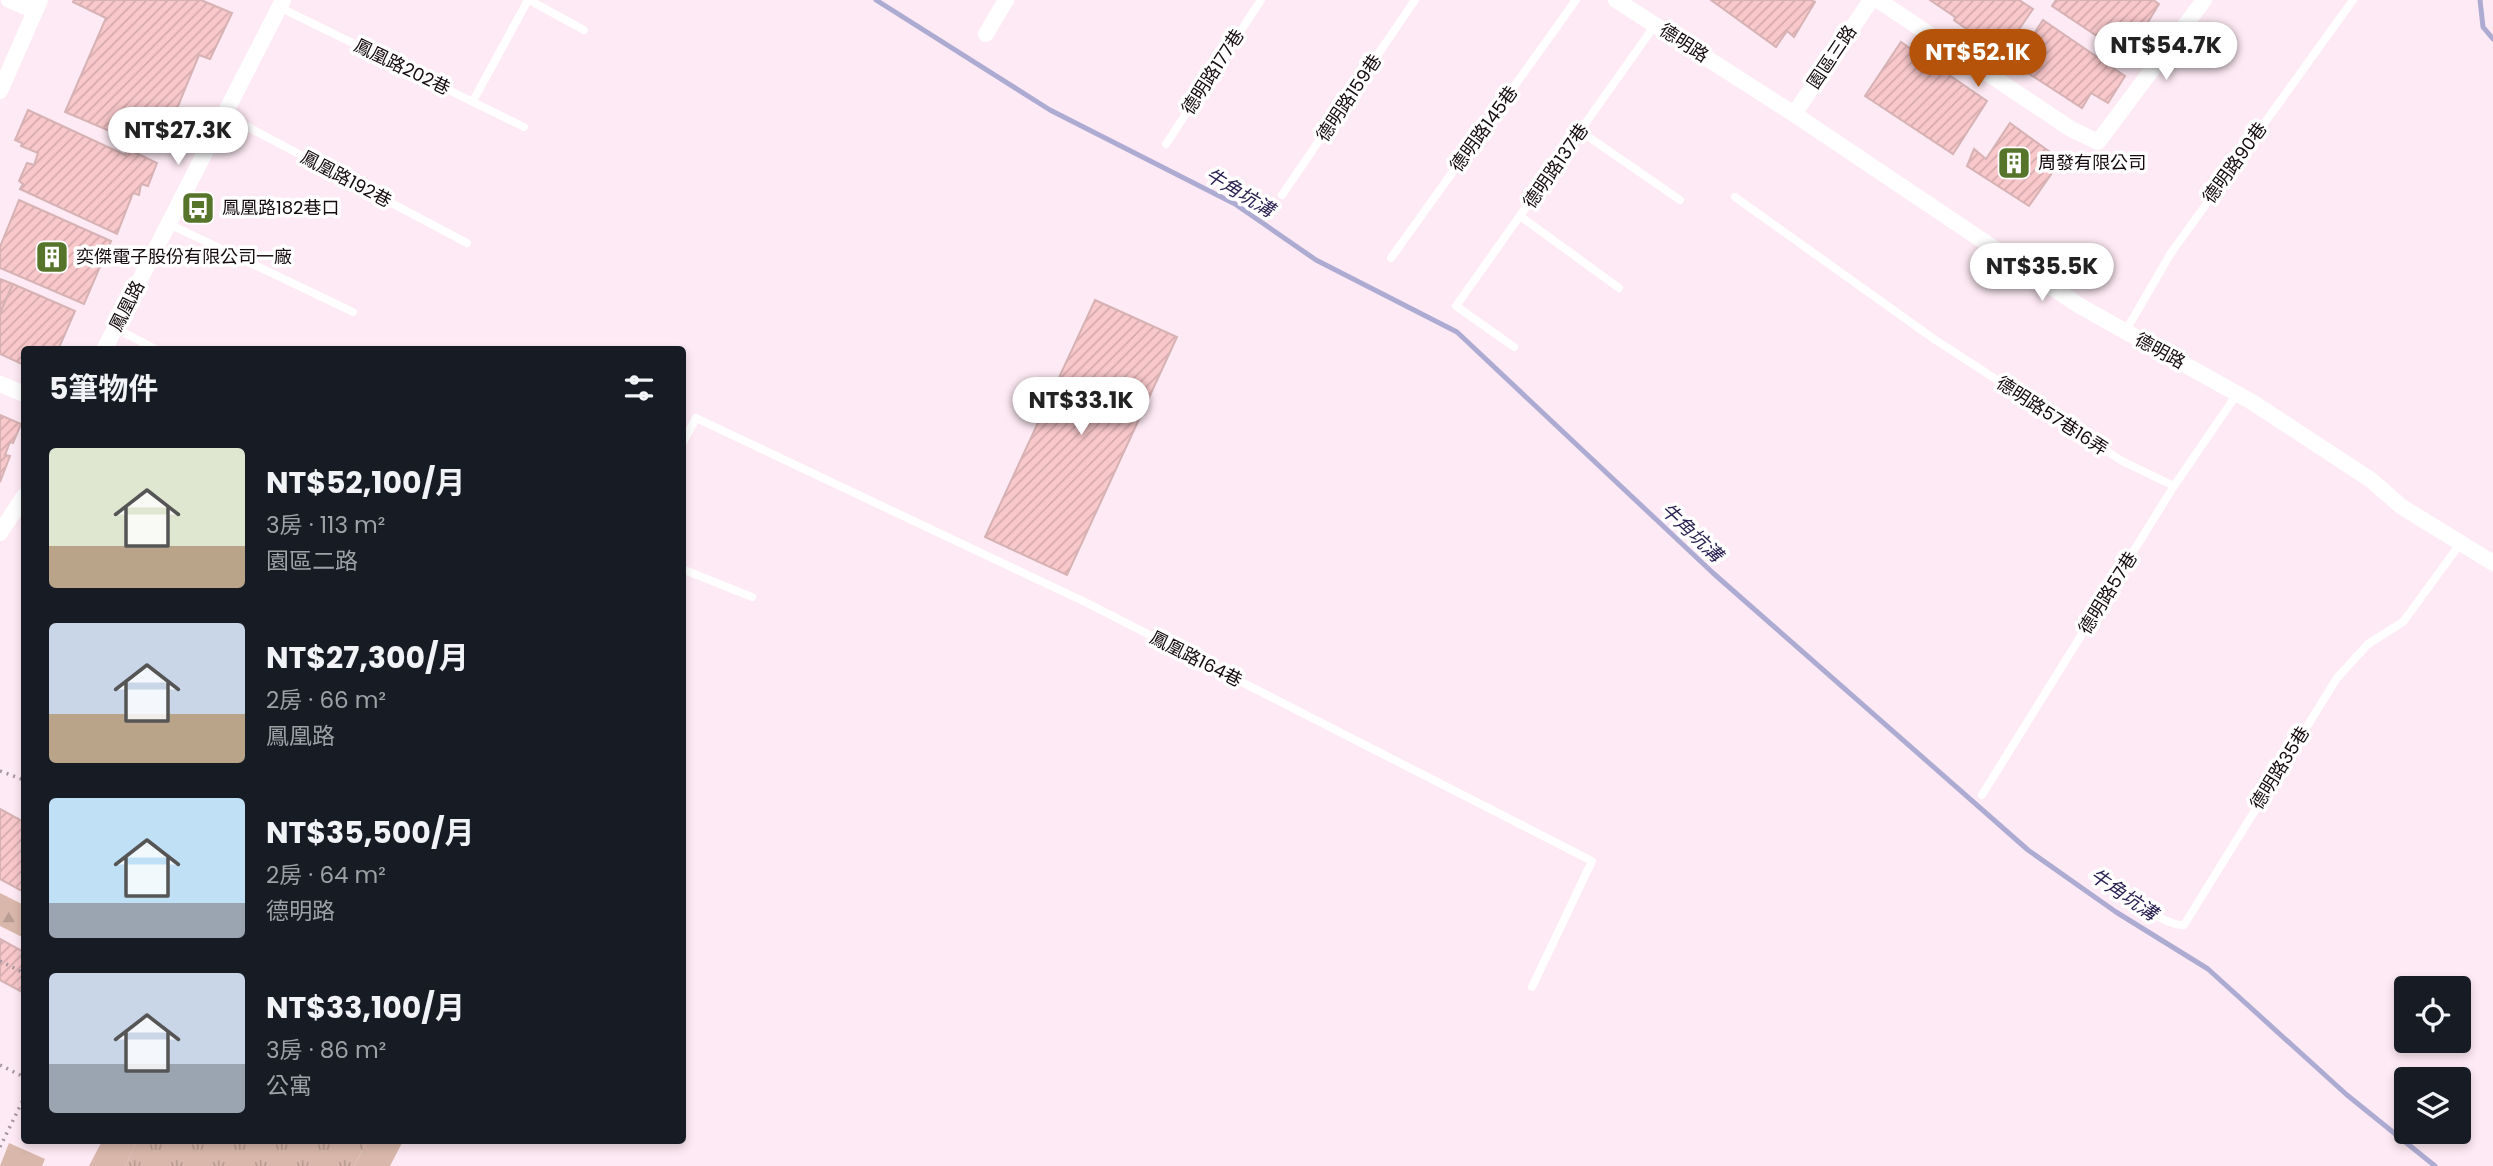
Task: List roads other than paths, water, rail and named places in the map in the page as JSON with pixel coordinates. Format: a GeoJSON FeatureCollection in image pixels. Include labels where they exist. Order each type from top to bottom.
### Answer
{"type":"FeatureCollection","features":[{"type":"Feature","properties":{"kind":"street"},"geometry":{"type":"LineString","coordinates":[[0,91],[37,5],[9,0]]}},
{"type":"Feature","properties":{"kind":"street"},"geometry":{"type":"LineString","coordinates":[[986,34],[1006,0]]}},
{"type":"Feature","properties":{"kind":"street","name":"德明路"},"geometry":{"type":"LineString","coordinates":[[1616,0],[1794,114],[2080,306],[2237,394],[2371,480],[2402,507],[2493,563]]}},
{"type":"Feature","properties":{"kind":"street","name":"園區三路"},"geometry":{"type":"LineString","coordinates":[[1794,114],[1871,0]]}},
{"type":"Feature","properties":{"kind":"street"},"geometry":{"type":"LineString","coordinates":[[1878,0],[2071,129],[2098,142],[2204,0]]}},
{"type":"Feature","properties":{"kind":"street","name":"鳳凰路"},"geometry":{"type":"LineString","coordinates":[[106,346],[281,4]]}},
{"type":"Feature","properties":{"kind":"street"},"geometry":{"type":"LineString","coordinates":[[0,384],[21,393]]}},
{"type":"Feature","properties":{"kind":"street"},"geometry":{"type":"LineString","coordinates":[[0,533],[21,501]]}},
{"type":"Feature","properties":{"kind":"lane"},"geometry":{"type":"LineString","coordinates":[[473,101],[529,0],[584,30]]}},
{"type":"Feature","properties":{"kind":"lane","name":"德明路177巷"},"geometry":{"type":"LineString","coordinates":[[1166,144],[1261,0]]}},
{"type":"Feature","properties":{"kind":"lane","name":"德明路159巷"},"geometry":{"type":"LineString","coordinates":[[1282,195],[1415,0]]}},
{"type":"Feature","properties":{"kind":"lane","name":"德明路145巷"},"geometry":{"type":"LineString","coordinates":[[1391,258],[1576,0]]}},
{"type":"Feature","properties":{"kind":"lane","name":"德明路90巷"},"geometry":{"type":"LineString","coordinates":[[2124,332],[2171,253],[2353,0]]}},
{"type":"Feature","properties":{"kind":"lane","name":"鳳凰路202巷"},"geometry":{"type":"LineString","coordinates":[[281,4],[524,127]]}},
{"type":"Feature","properties":{"kind":"lane","name":"德明路137巷"},"geometry":{"type":"LineString","coordinates":[[1514,347],[1455,306],[1656,25]]}},
{"type":"Feature","properties":{"kind":"lane","name":"鳳凰路192巷"},"geometry":{"type":"LineString","coordinates":[[225,115],[467,243]]}},
{"type":"Feature","properties":{"kind":"lane"},"geometry":{"type":"LineString","coordinates":[[1580,131],[1680,200]]}},
{"type":"Feature","properties":{"kind":"lane","name":"德明路57巷16弄"},"geometry":{"type":"LineString","coordinates":[[1735,197],[1934,339],[2122,461],[2174,486]]}},
{"type":"Feature","properties":{"kind":"lane"},"geometry":{"type":"LineString","coordinates":[[1520,216],[1619,288]]}},
{"type":"Feature","properties":{"kind":"lane"},"geometry":{"type":"LineString","coordinates":[[169,223],[353,312]]}},
{"type":"Feature","properties":{"kind":"lane"},"geometry":{"type":"LineString","coordinates":[[115,328],[149,346]]}},
{"type":"Feature","properties":{"kind":"lane","name":"德明路57巷"},"geometry":{"type":"LineString","coordinates":[[1982,795],[2174,486],[2237,394]]}},
{"type":"Feature","properties":{"kind":"lane","name":"鳳凰路164巷"},"geometry":{"type":"LineString","coordinates":[[686,437],[696,418],[1087,603],[1592,861],[1532,986]]}},
{"type":"Feature","properties":{"kind":"lane","name":"德明路35巷"},"geometry":{"type":"LineString","coordinates":[[2092,876],[2162,919],[2176,926],[2184,925],[2337,678],[2368,644],[2403,622],[2459,544]]}},
{"type":"Feature","properties":{"kind":"lane"},"geometry":{"type":"LineString","coordinates":[[686,571],[752,597]]}},
{"type":"Feature","properties":{"kind":"waterway","name":"牛角坑溝"},"geometry":{"type":"LineString","coordinates":[[876,0],[1050,110],[1235,204],[1316,260],[1457,332],[1713,573],[2028,850],[2116,912],[2208,969],[2347,1095],[2435,1166]]}},
{"type":"Feature","properties":{"kind":"waterway"},"geometry":{"type":"LineString","coordinates":[[2480,0],[2483,27],[2493,39]]}},
{"type":"Feature","properties":{"kind":"place","name":"周發有限公司"},"geometry":{"type":"Point","coordinates":[2014,163]}},
{"type":"Feature","properties":{"kind":"place","name":"鳳凰路182巷口"},"geometry":{"type":"Point","coordinates":[198,208]}},
{"type":"Feature","properties":{"kind":"place","name":"奕傑電子股份有限公司一廠"},"geometry":{"type":"Point","coordinates":[52,257]}}]}
